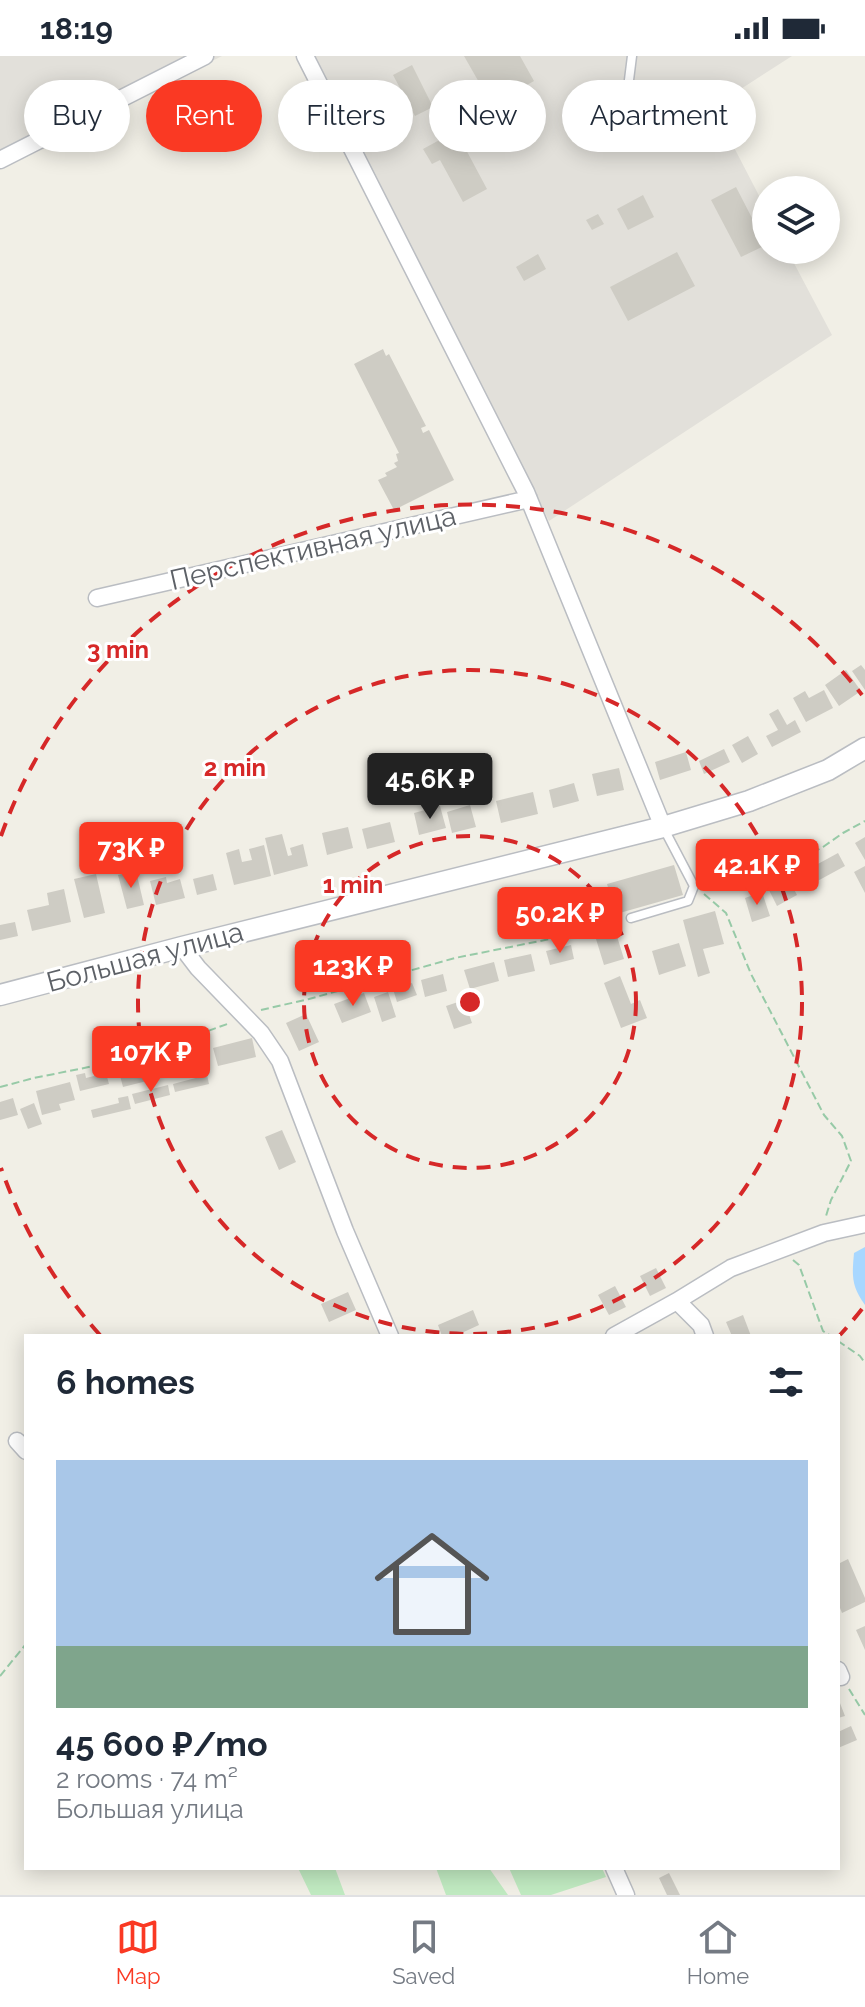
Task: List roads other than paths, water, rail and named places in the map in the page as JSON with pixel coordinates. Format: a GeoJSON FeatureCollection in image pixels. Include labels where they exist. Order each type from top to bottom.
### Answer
{"type":"FeatureCollection","features":[{"type":"Feature","properties":{"kind":"street"},"geometry":{"type":"LineString","coordinates":[[0,160],[205,56]]}},
{"type":"Feature","properties":{"kind":"street"},"geometry":{"type":"LineString","coordinates":[[305,56],[529,499],[663,827]]}},
{"type":"Feature","properties":{"kind":"street","name":"Перспективная улица"},"geometry":{"type":"LineString","coordinates":[[97,598],[529,499]]}},
{"type":"Feature","properties":{"kind":"street","name":"Большая улица"},"geometry":{"type":"LineString","coordinates":[[0,995],[663,827],[749,801],[828,770],[865,748]]}},
{"type":"Feature","properties":{"kind":"street"},"geometry":{"type":"LineString","coordinates":[[182,947],[198,968],[261,1033],[280,1061],[345,1231],[389,1334]]}},
{"type":"Feature","properties":{"kind":"street"},"geometry":{"type":"LineString","coordinates":[[618,1334],[731,1268],[824,1233],[865,1224]]}},
{"type":"Feature","properties":{"kind":"street"},"geometry":{"type":"LineString","coordinates":[[677,1301],[701,1325],[704,1334]]}},
{"type":"Feature","properties":{"kind":"street"},"geometry":{"type":"LineString","coordinates":[[615,1870],[622,1894]]}},
{"type":"Feature","properties":{"kind":"lane"},"geometry":{"type":"LineString","coordinates":[[629,80],[632,56]]}},
{"type":"Feature","properties":{"kind":"lane"},"geometry":{"type":"LineString","coordinates":[[631,918],[688,901],[694,886],[663,827]]}},
{"type":"Feature","properties":{"kind":"water"},"geometry":{"type":"Polygon","coordinates":[[[865,1247],[865,1305],[855,1286],[853,1268],[854,1253],[865,1247]]]}}]}
